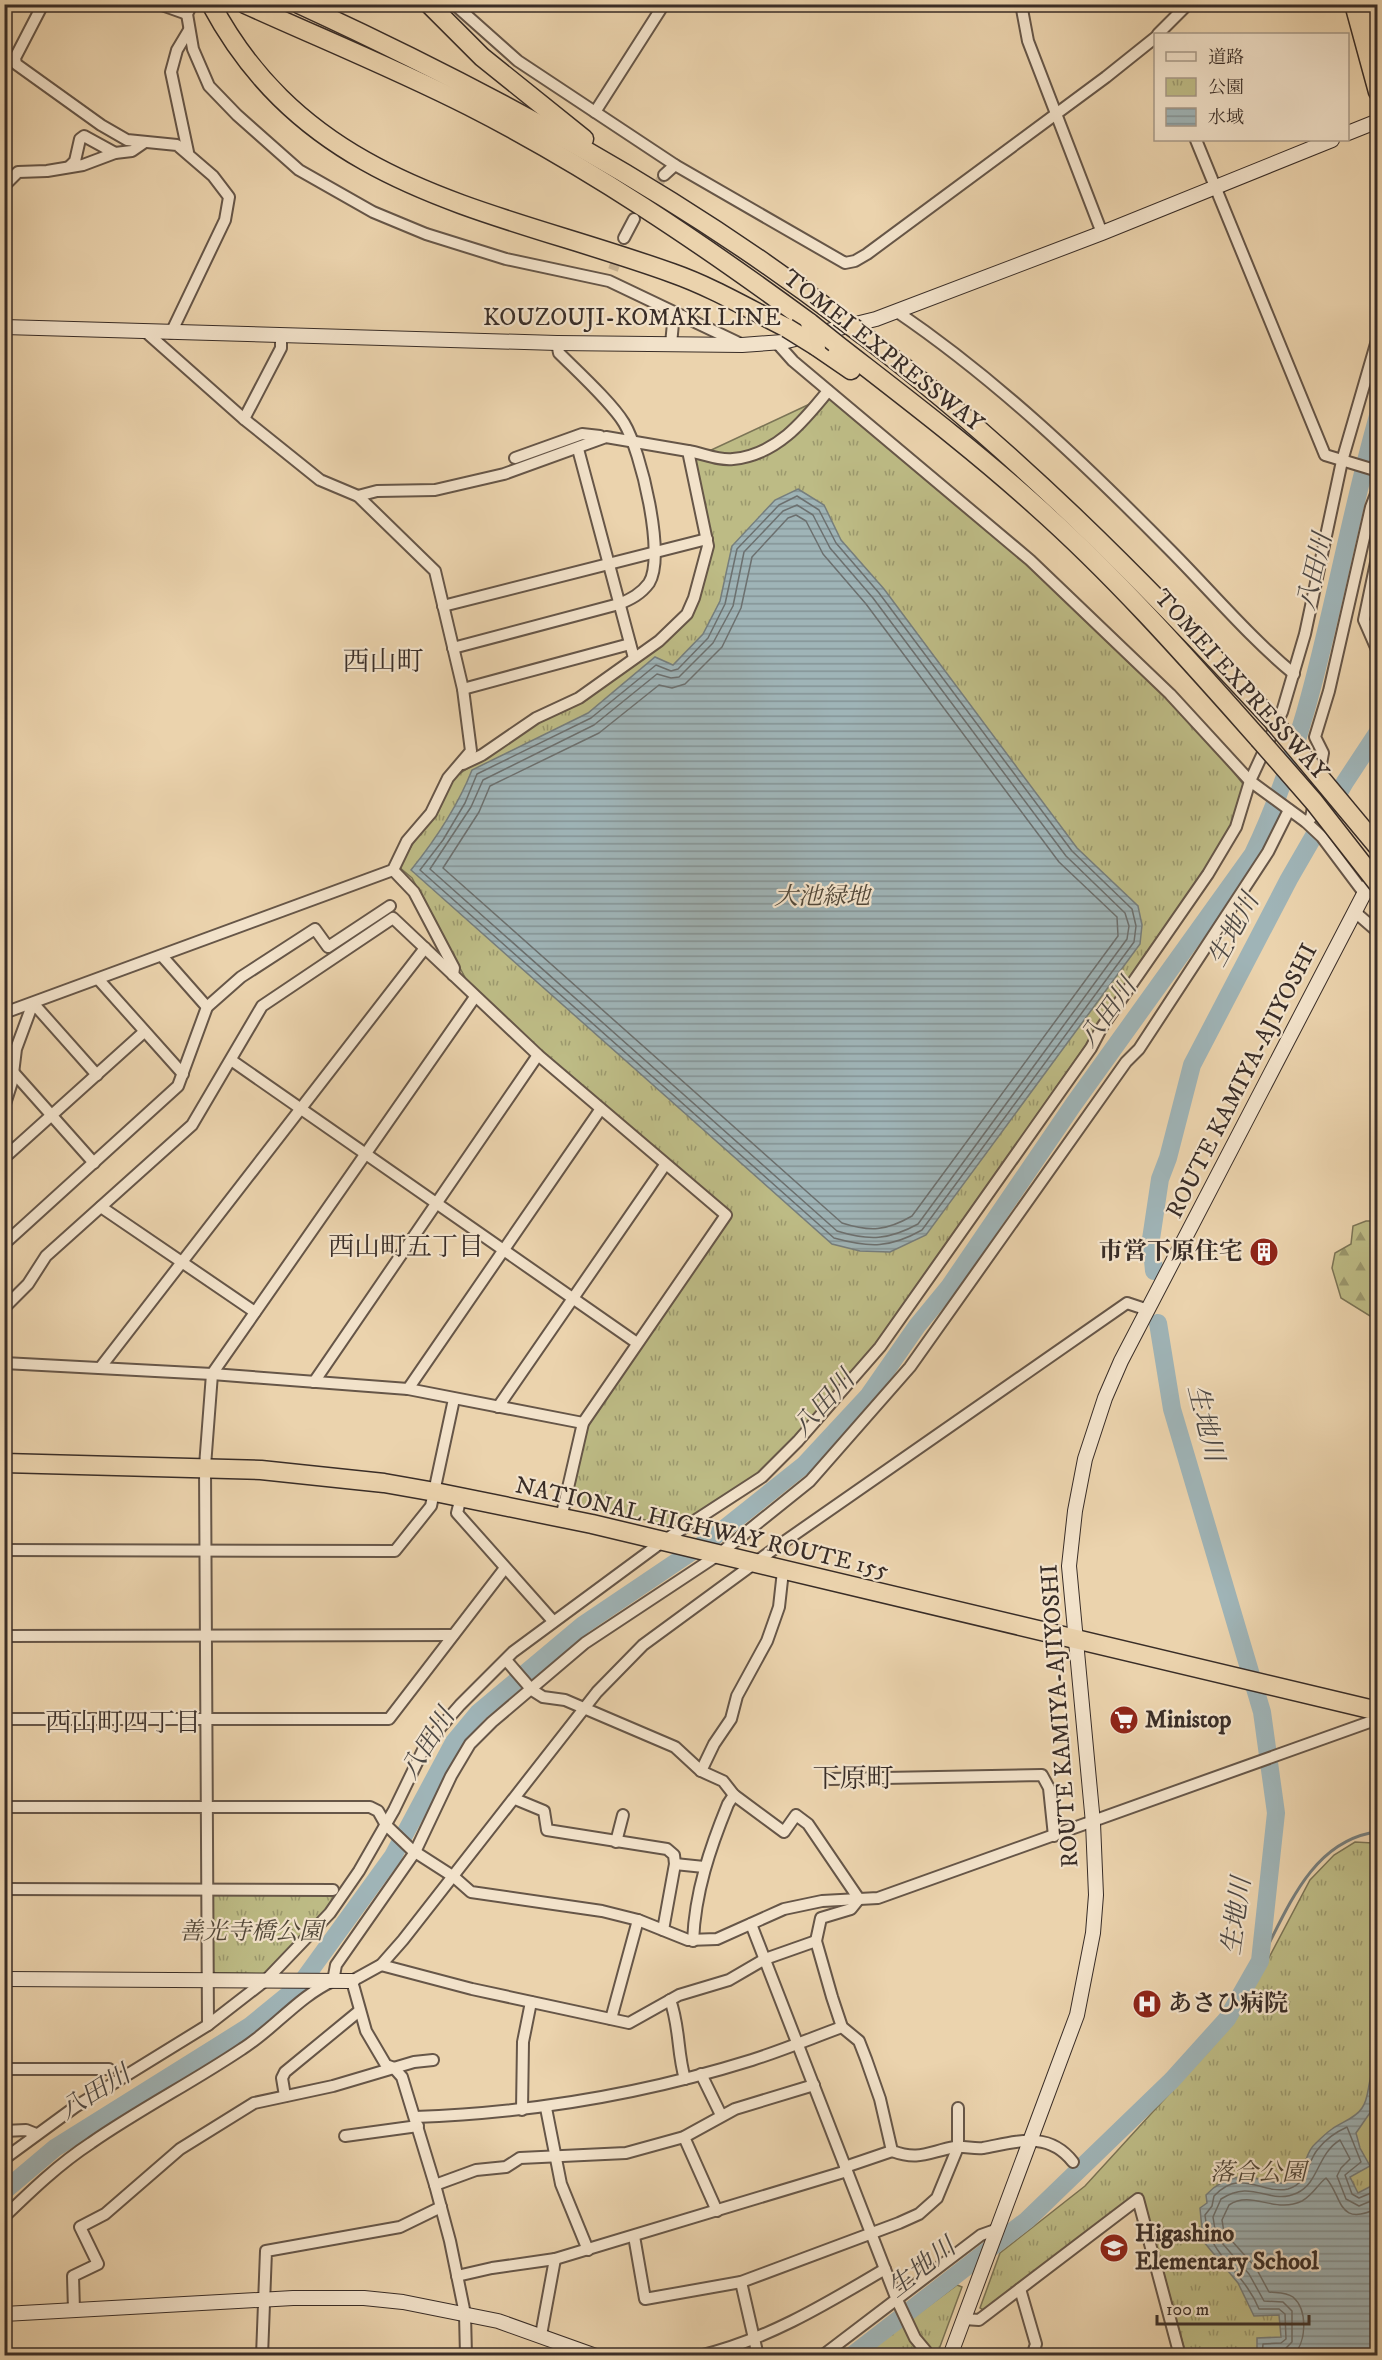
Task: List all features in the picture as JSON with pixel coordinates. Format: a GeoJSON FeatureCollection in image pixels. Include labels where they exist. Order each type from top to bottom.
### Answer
{"type":"FeatureCollection","features":[{"type":"Feature","properties":{"kind":"highway"},"geometry":{"type":"LineString","coordinates":[[211,4],[237,48],[276,96],[299,118],[351,155],[399,180],[478,210],[675,274],[728,297],[782,335],[816,346],[884,393],[1091,558]]}},
{"type":"Feature","properties":{"kind":"highway","name":"TOMEI EXPRESSWAY"},"geometry":{"type":"LineString","coordinates":[[245,4],[469,106],[538,143],[639,204],[726,262],[810,323],[980,457],[1038,507],[1091,558],[1179,649],[1314,802],[1371,888]]}},
{"type":"Feature","properties":{"kind":"highway","name":"TOMEI EXPRESSWAY"},"geometry":{"type":"LineString","coordinates":[[299,4],[481,91],[639,183],[754,256],[863,335],[977,428],[1052,495],[1193,635],[1273,722],[1377,847]]}},
{"type":"Feature","properties":{"kind":"highway"},"geometry":{"type":"LineString","coordinates":[[429,4],[490,63],[639,183]]}},
{"type":"Feature","properties":{"kind":"highway"},"geometry":{"type":"LineString","coordinates":[[1354,4],[1377,92]]}},
{"type":"Feature","properties":{"kind":"highway"},"geometry":{"type":"LineString","coordinates":[[1371,4],[1377,31]]}},
{"type":"Feature","properties":{"kind":"highway","name":"NATIONAL HIGHWAY ROUTE 155"},"geometry":{"type":"LineString","coordinates":[[4,1463],[205,1466],[322,1476],[435,1492],[561,1518],[1377,1711]]}},
{"type":"Feature","properties":{"kind":"main road"},"geometry":{"type":"LineString","coordinates":[[1349,132],[1377,121]]}},
{"type":"Feature","properties":{"kind":"main road","name":"KOUZOUJI-KOMAKI LINE"},"geometry":{"type":"LineString","coordinates":[[4,327],[147,333],[557,343],[742,345],[782,335],[876,319],[1102,233],[1330,141]]}},
{"type":"Feature","properties":{"kind":"main road","name":"ROUTE KAMIYA-AJIYOSHI"},"geometry":{"type":"LineString","coordinates":[[950,2355],[1077,2015],[1086,1973],[1096,1895],[1093,1823],[1074,1639],[1069,1566],[1085,1459],[1105,1398],[1148,1310],[1355,912],[1371,888],[1377,867]]}},
{"type":"Feature","properties":{"kind":"main road"},"geometry":{"type":"LineString","coordinates":[[4,1979],[352,1981]]}},
{"type":"Feature","properties":{"kind":"main road"},"geometry":{"type":"LineString","coordinates":[[4,2314],[265,2300],[364,2298],[498,2321],[596,2355]]}},
{"type":"Feature","properties":{"kind":"street"},"geometry":{"type":"LineString","coordinates":[[43,4],[15,58],[16,64],[127,140],[168,142],[188,152],[223,186],[229,197],[229,207],[171,333]]}},
{"type":"Feature","properties":{"kind":"street"},"geometry":{"type":"LineString","coordinates":[[159,4],[190,9],[189,30],[198,64],[209,86],[237,115],[299,170],[331,189],[373,212],[426,234],[506,259],[611,275],[674,313],[742,345]]}},
{"type":"Feature","properties":{"kind":"street"},"geometry":{"type":"LineString","coordinates":[[454,4],[518,61],[675,165],[845,263],[855,261],[867,254],[1054,113],[1106,77],[1154,39]]}},
{"type":"Feature","properties":{"kind":"street"},"geometry":{"type":"LineString","coordinates":[[595,112],[664,4]]}},
{"type":"Feature","properties":{"kind":"street"},"geometry":{"type":"LineString","coordinates":[[1021,4],[1028,41],[1102,233]]}},
{"type":"Feature","properties":{"kind":"street"},"geometry":{"type":"LineString","coordinates":[[1160,33],[1188,4]]}},
{"type":"Feature","properties":{"kind":"street"},"geometry":{"type":"LineString","coordinates":[[188,152],[171,72],[177,50],[189,30]]}},
{"type":"Feature","properties":{"kind":"street"},"geometry":{"type":"LineString","coordinates":[[70,166],[75,161],[80,139],[84,136],[115,153]]}},
{"type":"Feature","properties":{"kind":"street"},"geometry":{"type":"LineString","coordinates":[[1196,141],[1325,455],[1377,471]]}},
{"type":"Feature","properties":{"kind":"street"},"geometry":{"type":"LineString","coordinates":[[4,186],[18,172],[47,171],[98,161],[115,153],[132,151],[145,142]]}},
{"type":"Feature","properties":{"kind":"street"},"geometry":{"type":"LineString","coordinates":[[664,175],[675,165]]}},
{"type":"Feature","properties":{"kind":"street"},"geometry":{"type":"LineString","coordinates":[[624,238],[634,219]]}},
{"type":"Feature","properties":{"kind":"street"},"geometry":{"type":"LineString","coordinates":[[896,311],[1018,404],[1119,499],[1212,592],[1263,649],[1294,674]]}},
{"type":"Feature","properties":{"kind":"street"},"geometry":{"type":"LineString","coordinates":[[671,344],[674,313]]}},
{"type":"Feature","properties":{"kind":"street"},"geometry":{"type":"LineString","coordinates":[[4,1013],[99,980],[393,870],[407,841],[431,813],[448,778],[471,751],[463,689],[435,571],[358,496],[320,480],[244,419],[147,333]]}},
{"type":"Feature","properties":{"kind":"street"},"geometry":{"type":"LineString","coordinates":[[782,335],[793,362],[1030,560],[1170,694],[1250,781],[1306,822],[1371,888]]}},
{"type":"Feature","properties":{"kind":"street"},"geometry":{"type":"LineString","coordinates":[[244,419],[280,348],[281,336]]}},
{"type":"Feature","properties":{"kind":"street"},"geometry":{"type":"LineString","coordinates":[[4,2159],[36,2134],[208,2025],[266,1980],[330,1913],[387,1826],[426,1744],[460,1705],[506,1660],[553,1620],[662,1542],[762,1477],[798,1441],[880,1347],[1091,1048],[1102,1027],[1208,874],[1236,827],[1250,781],[1282,711],[1294,674],[1377,337]]}},
{"type":"Feature","properties":{"kind":"street"},"geometry":{"type":"LineString","coordinates":[[453,648],[620,604],[639,594],[650,581],[654,552],[651,502],[631,440],[624,423],[560,352],[557,343]]}},
{"type":"Feature","properties":{"kind":"street"},"geometry":{"type":"LineString","coordinates":[[515,458],[582,434],[631,440],[726,459],[749,455],[789,436],[828,391]]}},
{"type":"Feature","properties":{"kind":"street"},"geometry":{"type":"LineString","coordinates":[[358,496],[377,491],[435,490],[504,474],[606,437]]}},
{"type":"Feature","properties":{"kind":"street"},"geometry":{"type":"LineString","coordinates":[[578,449],[634,658]]}},
{"type":"Feature","properties":{"kind":"street"},"geometry":{"type":"LineString","coordinates":[[462,764],[482,755],[536,718],[579,698],[675,628],[687,614],[708,546],[688,452]]}},
{"type":"Feature","properties":{"kind":"street"},"geometry":{"type":"LineString","coordinates":[[1306,822],[1311,818],[1323,753],[1315,737],[1329,691],[1377,489]]}},
{"type":"Feature","properties":{"kind":"street"},"geometry":{"type":"LineString","coordinates":[[443,606],[706,539]]}},
{"type":"Feature","properties":{"kind":"street"},"geometry":{"type":"LineString","coordinates":[[1377,554],[1364,620],[1377,652]]}},
{"type":"Feature","properties":{"kind":"street"},"geometry":{"type":"LineString","coordinates":[[463,689],[630,644]]}},
{"type":"Feature","properties":{"kind":"street"},"geometry":{"type":"LineString","coordinates":[[4,2217],[53,2171],[92,2142],[243,2049],[277,2024],[320,1987],[333,1981],[336,1965],[414,1851],[451,1776],[470,1744],[548,1672],[585,1643],[718,1556],[810,1481],[910,1367],[1126,1062],[1139,1049],[1268,852],[1289,810]]}},
{"type":"Feature","properties":{"kind":"street"},"geometry":{"type":"LineString","coordinates":[[393,870],[414,892],[454,968],[453,975]]}},
{"type":"Feature","properties":{"kind":"street"},"geometry":{"type":"LineString","coordinates":[[4,1244],[178,1086],[207,1007],[241,978],[315,929],[328,947],[390,906]]}},
{"type":"Feature","properties":{"kind":"street"},"geometry":{"type":"LineString","coordinates":[[1355,912],[1377,932]]}},
{"type":"Feature","properties":{"kind":"street"},"geometry":{"type":"LineString","coordinates":[[4,1308],[28,1284],[46,1256],[192,1125],[262,1006],[393,918],[538,1055],[726,1215],[583,1424],[561,1518]]}},
{"type":"Feature","properties":{"kind":"street"},"geometry":{"type":"LineString","coordinates":[[100,1368],[425,948]]}},
{"type":"Feature","properties":{"kind":"street"},"geometry":{"type":"LineString","coordinates":[[162,956],[207,1007]]}},
{"type":"Feature","properties":{"kind":"street"},"geometry":{"type":"LineString","coordinates":[[99,980],[183,1074]]}},
{"type":"Feature","properties":{"kind":"street"},"geometry":{"type":"LineString","coordinates":[[208,2025],[205,1466],[212,1374],[475,997]]}},
{"type":"Feature","properties":{"kind":"street"},"geometry":{"type":"LineString","coordinates":[[4,1107],[14,1073],[16,1049],[33,1003]]}},
{"type":"Feature","properties":{"kind":"street"},"geometry":{"type":"LineString","coordinates":[[33,1003],[97,1075]]}},
{"type":"Feature","properties":{"kind":"street"},"geometry":{"type":"LineString","coordinates":[[4,1158],[144,1032]]}},
{"type":"Feature","properties":{"kind":"street"},"geometry":{"type":"LineString","coordinates":[[314,1382],[538,1055]]}},
{"type":"Feature","properties":{"kind":"street"},"geometry":{"type":"LineString","coordinates":[[231,1060],[637,1343]]}},
{"type":"Feature","properties":{"kind":"street"},"geometry":{"type":"LineString","coordinates":[[14,1073],[94,1163]]}},
{"type":"Feature","properties":{"kind":"street"},"geometry":{"type":"LineString","coordinates":[[408,1389],[600,1110]]}},
{"type":"Feature","properties":{"kind":"street"},"geometry":{"type":"LineString","coordinates":[[498,1407],[665,1165]]}},
{"type":"Feature","properties":{"kind":"street"},"geometry":{"type":"LineString","coordinates":[[100,1207],[255,1312]]}},
{"type":"Feature","properties":{"kind":"street"},"geometry":{"type":"LineString","coordinates":[[466,2355],[465,2314],[441,2207],[417,2122],[402,2077],[394,2068],[386,2065],[366,2031],[358,2012],[352,1981],[381,1965],[614,1672],[643,1645],[753,1564],[1126,1303],[1148,1310]]}},
{"type":"Feature","properties":{"kind":"street"},"geometry":{"type":"LineString","coordinates":[[4,1363],[212,1374],[408,1389],[583,1424]]}},
{"type":"Feature","properties":{"kind":"street"},"geometry":{"type":"LineString","coordinates":[[4,1550],[395,1551],[431,1506],[454,1399]]}},
{"type":"Feature","properties":{"kind":"street"},"geometry":{"type":"LineString","coordinates":[[461,1497],[458,1513],[553,1620]]}},
{"type":"Feature","properties":{"kind":"street"},"geometry":{"type":"LineString","coordinates":[[4,1719],[389,1719],[505,1568]]}},
{"type":"Feature","properties":{"kind":"street"},"geometry":{"type":"LineString","coordinates":[[700,1771],[714,1744],[731,1719],[737,1696],[767,1641],[779,1607],[783,1571]]}},
{"type":"Feature","properties":{"kind":"street"},"geometry":{"type":"LineString","coordinates":[[4,1636],[453,1635]]}},
{"type":"Feature","properties":{"kind":"street"},"geometry":{"type":"LineString","coordinates":[[506,1660],[530,1688],[543,1697],[565,1700],[675,1747],[700,1771],[723,1781],[734,1795],[784,1832],[796,1815],[808,1824],[859,1899]]}},
{"type":"Feature","properties":{"kind":"street"},"geometry":{"type":"LineString","coordinates":[[4,1807],[370,1807],[378,1811],[387,1826],[414,1851],[454,1876],[471,1892],[602,1911],[638,1920],[693,1941],[717,1939],[784,1909],[822,1901],[878,1898],[1093,1823],[1377,1719]]}},
{"type":"Feature","properties":{"kind":"street"},"geometry":{"type":"LineString","coordinates":[[830,1779],[1042,1775],[1049,1788],[1054,1836]]}},
{"type":"Feature","properties":{"kind":"street"},"geometry":{"type":"LineString","coordinates":[[693,1941],[694,1917],[704,1867],[719,1825],[734,1795]]}},
{"type":"Feature","properties":{"kind":"street"},"geometry":{"type":"LineString","coordinates":[[515,1799],[544,1811],[547,1830],[667,1849],[674,1855],[675,1864],[663,1930]]}},
{"type":"Feature","properties":{"kind":"street"},"geometry":{"type":"LineString","coordinates":[[616,1842],[623,1815]]}},
{"type":"Feature","properties":{"kind":"street"},"geometry":{"type":"LineString","coordinates":[[675,1864],[704,1867]]}},
{"type":"Feature","properties":{"kind":"street"},"geometry":{"type":"LineString","coordinates":[[4,1889],[333,1890]]}},
{"type":"Feature","properties":{"kind":"street"},"geometry":{"type":"LineString","coordinates":[[859,1899],[851,1909],[821,1918],[816,1941],[842,2027],[859,2041],[866,2059],[880,2099],[892,2151]]}},
{"type":"Feature","properties":{"kind":"street"},"geometry":{"type":"LineString","coordinates":[[611,2019],[638,1920]]}},
{"type":"Feature","properties":{"kind":"street"},"geometry":{"type":"LineString","coordinates":[[751,1924],[899,2305],[915,2338],[930,2355]]}},
{"type":"Feature","properties":{"kind":"street"},"geometry":{"type":"LineString","coordinates":[[381,1965],[628,2023],[670,2000],[729,1980],[765,1959],[816,1941]]}},
{"type":"Feature","properties":{"kind":"street"},"geometry":{"type":"LineString","coordinates":[[670,2000],[678,2019],[678,2055],[685,2079]]}},
{"type":"Feature","properties":{"kind":"street"},"geometry":{"type":"LineString","coordinates":[[522,2110],[523,2042],[531,2002]]}},
{"type":"Feature","properties":{"kind":"street"},"geometry":{"type":"LineString","coordinates":[[285,2096],[282,2078],[285,2072],[358,2012]]}},
{"type":"Feature","properties":{"kind":"street"},"geometry":{"type":"LineString","coordinates":[[345,2136],[417,2122],[546,2108],[685,2079],[753,2060],[842,2027]]}},
{"type":"Feature","properties":{"kind":"street"},"geometry":{"type":"LineString","coordinates":[[74,2310],[74,2276],[98,2264],[80,2227],[105,2214],[180,2149],[254,2103],[433,2060]]}},
{"type":"Feature","properties":{"kind":"street"},"geometry":{"type":"LineString","coordinates":[[4,2069],[109,2069]]}},
{"type":"Feature","properties":{"kind":"street"},"geometry":{"type":"LineString","coordinates":[[701,2074],[721,2115]]}},
{"type":"Feature","properties":{"kind":"street"},"geometry":{"type":"LineString","coordinates":[[435,2185],[476,2170],[506,2167],[520,2158],[626,2153],[684,2137],[721,2115],[814,2085]]}},
{"type":"Feature","properties":{"kind":"street"},"geometry":{"type":"LineString","coordinates":[[546,2108],[555,2158],[566,2200],[588,2250]]}},
{"type":"Feature","properties":{"kind":"street"},"geometry":{"type":"LineString","coordinates":[[634,2236],[645,2299],[741,2282],[919,2214],[938,2198],[958,2147],[957,2108]]}},
{"type":"Feature","properties":{"kind":"street"},"geometry":{"type":"LineString","coordinates":[[4,2130],[27,2130],[36,2134]]}},
{"type":"Feature","properties":{"kind":"street"},"geometry":{"type":"LineString","coordinates":[[684,2137],[717,2211]]}},
{"type":"Feature","properties":{"kind":"street"},"geometry":{"type":"LineString","coordinates":[[457,2276],[492,2268],[555,2259],[588,2250],[846,2169],[892,2151],[909,2157],[958,2147],[980,2148],[1013,2140],[1029,2140],[1058,2147],[1073,2162]]}},
{"type":"Feature","properties":{"kind":"street"},"geometry":{"type":"LineString","coordinates":[[964,2319],[979,2320],[1138,2199],[1180,2355]]}},
{"type":"Feature","properties":{"kind":"street"},"geometry":{"type":"LineString","coordinates":[[262,2355],[266,2251],[400,2227],[441,2207]]}},
{"type":"Feature","properties":{"kind":"street"},"geometry":{"type":"LineString","coordinates":[[822,2355],[899,2305],[981,2235],[995,2230]]}},
{"type":"Feature","properties":{"kind":"street"},"geometry":{"type":"LineString","coordinates":[[541,2335],[555,2259]]}},
{"type":"Feature","properties":{"kind":"street"},"geometry":{"type":"LineString","coordinates":[[699,2355],[726,2349],[752,2339],[820,2308],[885,2269]]}},
{"type":"Feature","properties":{"kind":"street"},"geometry":{"type":"LineString","coordinates":[[741,2282],[752,2339],[758,2355]]}},
{"type":"Feature","properties":{"kind":"street"},"geometry":{"type":"LineString","coordinates":[[1020,2289],[1036,2344],[1032,2355]]}},
{"type":"Feature","properties":{"kind":"green space","name":"大池緑地"},"geometry":{"type":"Polygon","coordinates":[[[827,396],[993,534],[1101,630],[1201,734],[1247,789],[1233,826],[1171,923],[879,1341],[796,1438],[759,1475],[680,1528],[568,1502],[582,1441],[592,1418],[732,1215],[547,1057],[468,983],[412,878],[399,867],[451,779],[649,652],[674,634],[689,614],[707,567],[692,459],[827,396]]]}},
{"type":"Feature","properties":{"kind":"green space"},"geometry":{"type":"Polygon","coordinates":[[[1366,1221],[1377,1221],[1377,1316],[1370,1316],[1341,1298],[1332,1268],[1335,1253],[1351,1244],[1353,1226],[1366,1221]]]}},
{"type":"Feature","properties":{"kind":"green space","name":"落合公園"},"geometry":{"type":"Polygon","coordinates":[[[1377,1838],[1377,2355],[1186,2355],[1142,2194],[985,2311],[980,2308],[1000,2253],[1085,2186],[1214,2045],[1254,1986],[1310,1880],[1334,1855],[1355,1842],[1373,1843],[1377,1838]]]}},
{"type":"Feature","properties":{"kind":"green space","name":"善光寺橋公園"},"geometry":{"type":"Polygon","coordinates":[[[212,1892],[341,1892],[315,1925],[264,1974],[215,1973],[212,1970],[212,1892]]]}},
{"type":"Feature","properties":{"kind":"green space"},"geometry":{"type":"Polygon","coordinates":[[[957,2285],[962,2287],[938,2352],[931,2356],[861,2356],[957,2285]]]}},
{"type":"Feature","properties":{"kind":"water","name":"大池緑地"},"geometry":{"type":"Polygon","coordinates":[[[798,489],[824,505],[841,540],[884,589],[1077,848],[1138,906],[1142,925],[1140,944],[926,1235],[890,1252],[860,1251],[832,1244],[411,870],[445,823],[472,770],[588,713],[655,657],[673,665],[703,634],[720,601],[732,546],[775,500],[798,489]]]}},
{"type":"Feature","properties":{"kind":"water"},"geometry":{"type":"Polygon","coordinates":[[[1377,2066],[1374,2107],[1356,2133],[1360,2148],[1370,2166],[1350,2177],[1358,2193],[1377,2183],[1377,2355],[1257,2355],[1257,2338],[1281,2337],[1279,2315],[1254,2316],[1238,2283],[1203,2241],[1200,2208],[1207,2203],[1206,2195],[1220,2184],[1233,2178],[1256,2178],[1277,2183],[1287,2183],[1295,2179],[1312,2147],[1328,2132],[1352,2118],[1362,2108],[1367,2098],[1371,2076],[1377,2066]]]}},
{"type":"Feature","properties":{"kind":"waterway","name":"八田川"},"geometry":{"type":"LineString","coordinates":[[4,2191],[55,2148],[250,2026],[299,1986],[393,1856],[454,1742],[478,1713],[583,1625],[715,1536],[804,1465],[869,1395],[917,1326],[949,1287],[1073,1105],[1253,854],[1276,802],[1310,694],[1378,416]]}},
{"type":"Feature","properties":{"kind":"waterway","name":"生地川"},"geometry":{"type":"LineString","coordinates":[[1154,1271],[1151,1239],[1160,1179],[1168,1158],[1192,1065],[1289,879],[1345,782],[1378,732]]}},
{"type":"Feature","properties":{"kind":"waterway","name":"生地川"},"geometry":{"type":"LineString","coordinates":[[851,2356],[1027,2220],[1172,2080],[1227,2019],[1260,1961],[1276,1813],[1262,1712],[1172,1409],[1158,1323]]}},
{"type":"Feature","properties":{"kind":"waterway"},"geometry":{"type":"LineString","coordinates":[[1260,1961],[1302,1883],[1316,1866],[1331,1851],[1349,1840],[1370,1833],[1378,1838]]}},
{"type":"Feature","properties":{"kind":"tunnel"},"geometry":{"type":"LineString","coordinates":[[634,219],[664,175]]}},
{"type":"Feature","properties":{"kind":"tunnel"},"geometry":{"type":"LineString","coordinates":[[613,270],[624,238]]}},
{"type":"Feature","properties":{"kind":"place","name":"市営下原住宅"},"geometry":{"type":"Point","coordinates":[1264,1252]}},
{"type":"Feature","properties":{"kind":"place","name":"Ministop"},"geometry":{"type":"Point","coordinates":[1124,1720]}},
{"type":"Feature","properties":{"kind":"place","name":"あさひ病院"},"geometry":{"type":"Point","coordinates":[1147,2004]}},
{"type":"Feature","properties":{"kind":"place","name":"Higashino Elementary School"},"geometry":{"type":"Point","coordinates":[1114,2248]}},
{"type":"Feature","properties":{"kind":"district","name":"西山町"},"geometry":{"type":"Point","coordinates":[383,662]}},
{"type":"Feature","properties":{"kind":"district","name":"西山町五丁目"},"geometry":{"type":"Point","coordinates":[406,1247]}},
{"type":"Feature","properties":{"kind":"district","name":"西山町四丁目"},"geometry":{"type":"Point","coordinates":[123,1723]}},
{"type":"Feature","properties":{"kind":"district","name":"下原町"},"geometry":{"type":"Point","coordinates":[853,1779]}}]}
